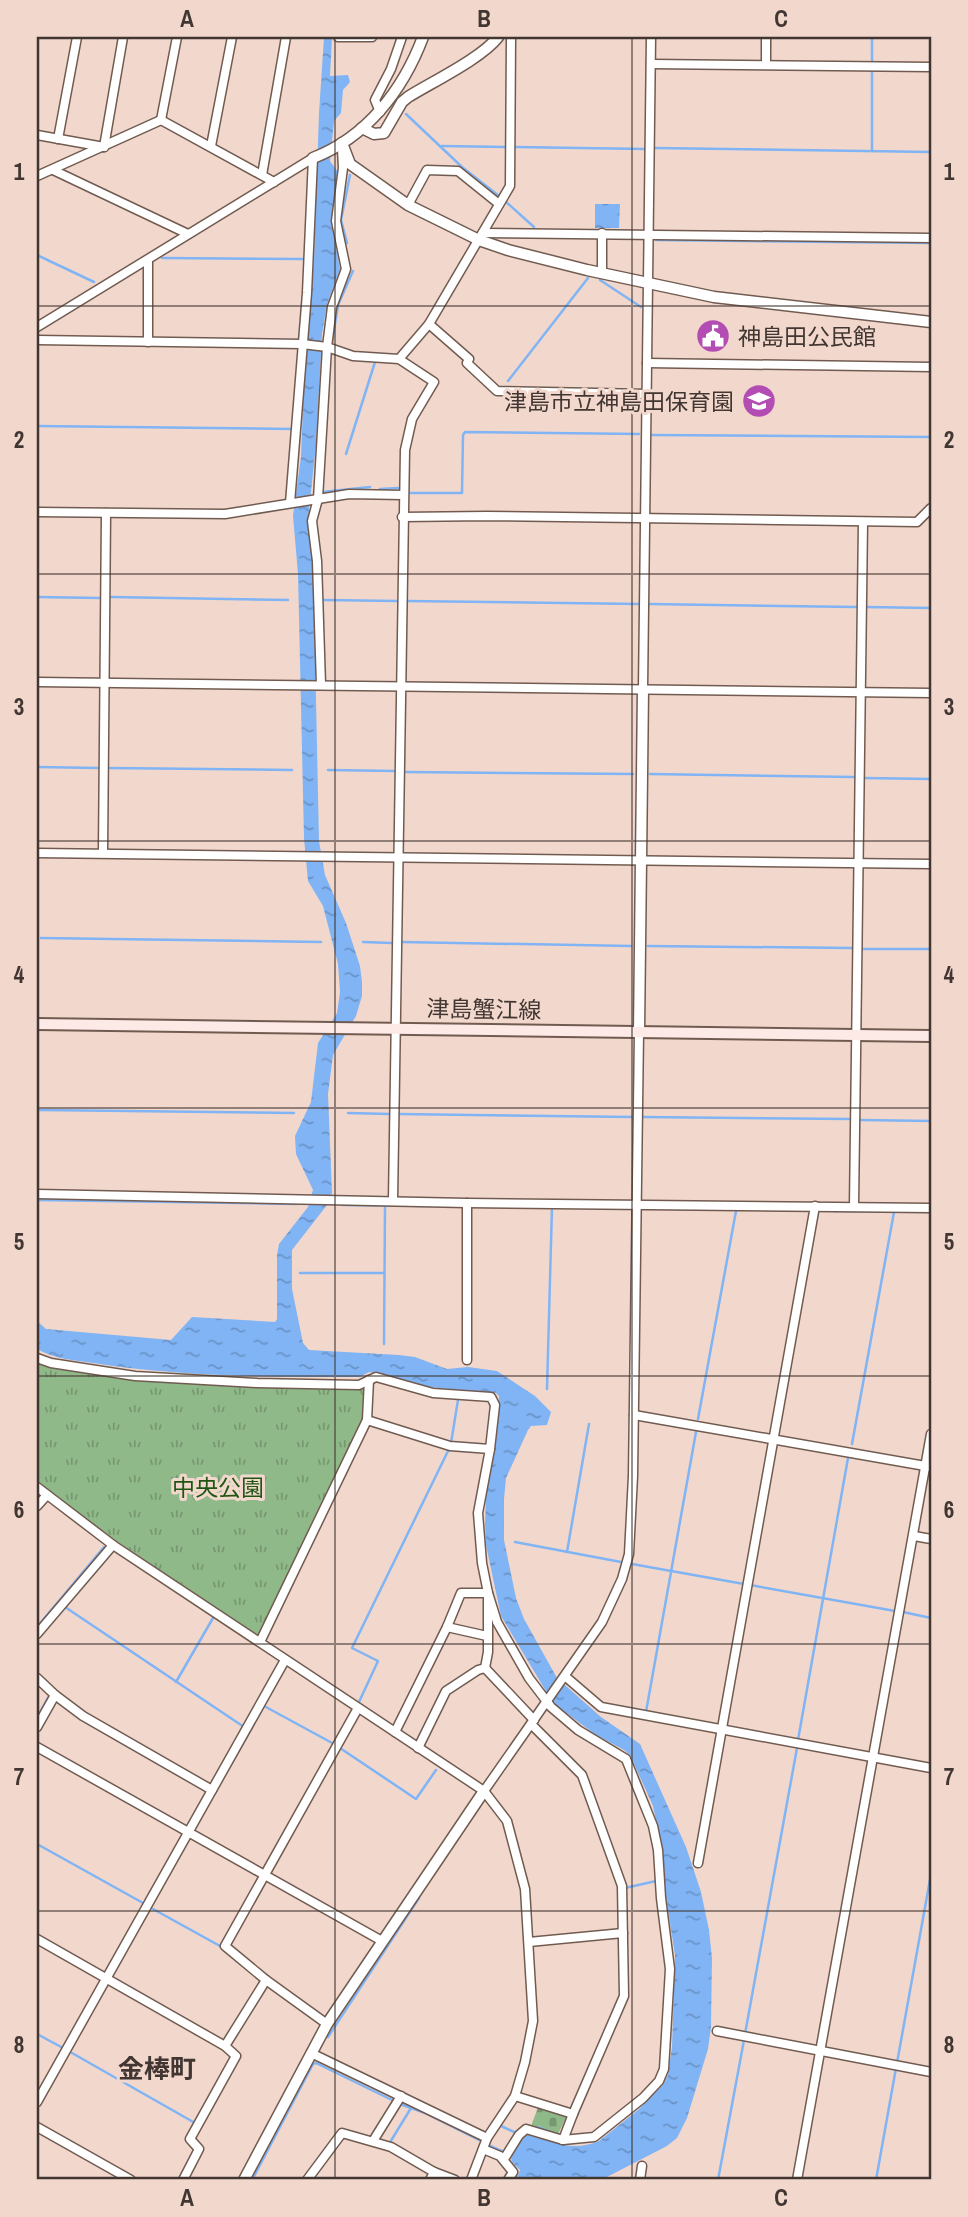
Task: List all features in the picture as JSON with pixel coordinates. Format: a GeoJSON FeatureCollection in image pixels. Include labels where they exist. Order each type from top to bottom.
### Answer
{"type":"FeatureCollection","features":[{"type":"Feature","properties":{"kind":"main road","name":"津島蟹江線"},"geometry":{"type":"LineString","coordinates":[[37,1024],[931,1036]]}},
{"type":"Feature","properties":{"kind":"street"},"geometry":{"type":"LineString","coordinates":[[58,139],[77,37]]}},
{"type":"Feature","properties":{"kind":"street"},"geometry":{"type":"LineString","coordinates":[[104,147],[123,37]]}},
{"type":"Feature","properties":{"kind":"street"},"geometry":{"type":"LineString","coordinates":[[161,120],[177,37]]}},
{"type":"Feature","properties":{"kind":"street"},"geometry":{"type":"LineString","coordinates":[[211,146],[232,37]]}},
{"type":"Feature","properties":{"kind":"street"},"geometry":{"type":"LineString","coordinates":[[262,175],[286,37]]}},
{"type":"Feature","properties":{"kind":"street"},"geometry":{"type":"LineString","coordinates":[[338,37],[372,37]]}},
{"type":"Feature","properties":{"kind":"street"},"geometry":{"type":"LineString","coordinates":[[380,112],[374,100],[391,69],[402,37]]}},
{"type":"Feature","properties":{"kind":"street"},"geometry":{"type":"LineString","coordinates":[[37,327],[274,182],[338,146],[362,128],[380,112],[408,72],[423,37]]}},
{"type":"Feature","properties":{"kind":"street"},"geometry":{"type":"LineString","coordinates":[[362,128],[374,134],[384,133],[402,102],[474,57],[498,37]]}},
{"type":"Feature","properties":{"kind":"street"},"geometry":{"type":"LineString","coordinates":[[399,359],[429,324],[510,186],[511,37]]}},
{"type":"Feature","properties":{"kind":"street"},"geometry":{"type":"LineString","coordinates":[[244,2180],[327,2024],[602,1622],[614,1600],[629,1554],[633,1503],[651,37]]}},
{"type":"Feature","properties":{"kind":"street"},"geometry":{"type":"LineString","coordinates":[[765,64],[766,37]]}},
{"type":"Feature","properties":{"kind":"street"},"geometry":{"type":"LineString","coordinates":[[651,64],[931,67]]}},
{"type":"Feature","properties":{"kind":"street"},"geometry":{"type":"LineString","coordinates":[[37,176],[161,120]]}},
{"type":"Feature","properties":{"kind":"street"},"geometry":{"type":"LineString","coordinates":[[161,120],[274,182]]}},
{"type":"Feature","properties":{"kind":"street"},"geometry":{"type":"LineString","coordinates":[[37,135],[104,147]]}},
{"type":"Feature","properties":{"kind":"street"},"geometry":{"type":"LineString","coordinates":[[338,146],[349,164],[408,205],[541,259],[648,284],[728,298],[931,322]]}},
{"type":"Feature","properties":{"kind":"street"},"geometry":{"type":"LineString","coordinates":[[319,685],[317,561],[312,520],[316,499],[331,307],[346,269],[336,222],[343,168],[338,146]]}},
{"type":"Feature","properties":{"kind":"street"},"geometry":{"type":"LineString","coordinates":[[291,503],[314,158]]}},
{"type":"Feature","properties":{"kind":"street"},"geometry":{"type":"LineString","coordinates":[[53,170],[188,234]]}},
{"type":"Feature","properties":{"kind":"street"},"geometry":{"type":"LineString","coordinates":[[408,205],[427,170],[458,171],[499,204]]}},
{"type":"Feature","properties":{"kind":"street"},"geometry":{"type":"LineString","coordinates":[[481,236],[602,233],[931,238]]}},
{"type":"Feature","properties":{"kind":"street"},"geometry":{"type":"LineString","coordinates":[[601,272],[602,233]]}},
{"type":"Feature","properties":{"kind":"street"},"geometry":{"type":"LineString","coordinates":[[148,260],[148,342]]}},
{"type":"Feature","properties":{"kind":"street"},"geometry":{"type":"LineString","coordinates":[[429,324],[469,359],[467,363],[497,391],[647,394]]}},
{"type":"Feature","properties":{"kind":"street"},"geometry":{"type":"LineString","coordinates":[[37,340],[327,346],[354,356],[399,359],[434,382],[412,419],[408,433],[403,495],[393,1200]]}},
{"type":"Feature","properties":{"kind":"street"},"geometry":{"type":"LineString","coordinates":[[647,363],[931,368]]}},
{"type":"Feature","properties":{"kind":"street"},"geometry":{"type":"LineString","coordinates":[[37,512],[225,514],[349,495],[403,495]]}},
{"type":"Feature","properties":{"kind":"street"},"geometry":{"type":"LineString","coordinates":[[402,517],[917,522],[931,508]]}},
{"type":"Feature","properties":{"kind":"street"},"geometry":{"type":"LineString","coordinates":[[103,853],[106,513]]}},
{"type":"Feature","properties":{"kind":"street"},"geometry":{"type":"LineString","coordinates":[[854,1206],[863,522]]}},
{"type":"Feature","properties":{"kind":"street"},"geometry":{"type":"LineString","coordinates":[[37,682],[931,693]]}},
{"type":"Feature","properties":{"kind":"street"},"geometry":{"type":"LineString","coordinates":[[37,853],[931,864]]}},
{"type":"Feature","properties":{"kind":"street"},"geometry":{"type":"LineString","coordinates":[[37,1194],[467,1203],[636,1203],[814,1209],[854,1206],[931,1208]]}},
{"type":"Feature","properties":{"kind":"street"},"geometry":{"type":"LineString","coordinates":[[467,1203],[467,1360]]}},
{"type":"Feature","properties":{"kind":"street"},"geometry":{"type":"LineString","coordinates":[[698,1863],[814,1209]]}},
{"type":"Feature","properties":{"kind":"street"},"geometry":{"type":"LineString","coordinates":[[37,1358],[51,1363],[135,1376],[257,1383],[359,1385],[376,1377],[433,1392],[491,1397],[495,1405],[478,1513],[482,1563],[488,1593],[498,1622],[529,1678],[547,1701],[578,1730],[626,1759],[650,1814],[656,1839],[670,1969],[666,2055],[659,2081],[643,2098],[594,2137],[563,2140],[526,2129],[504,2159]]}},
{"type":"Feature","properties":{"kind":"street"},"geometry":{"type":"LineString","coordinates":[[260,1642],[367,1420],[369,1380]]}},
{"type":"Feature","properties":{"kind":"street"},"geometry":{"type":"LineString","coordinates":[[634,1415],[928,1466]]}},
{"type":"Feature","properties":{"kind":"street"},"geometry":{"type":"LineString","coordinates":[[367,1420],[450,1446],[490,1449]]}},
{"type":"Feature","properties":{"kind":"street"},"geometry":{"type":"LineString","coordinates":[[797,2180],[928,1466],[931,1434]]}},
{"type":"Feature","properties":{"kind":"street"},"geometry":{"type":"LineString","coordinates":[[37,1487],[113,1545],[484,1791],[507,1821],[525,1889],[533,2021],[515,2096],[487,2138],[471,2180]]}},
{"type":"Feature","properties":{"kind":"street"},"geometry":{"type":"LineString","coordinates":[[37,1506],[47,1495]]}},
{"type":"Feature","properties":{"kind":"street"},"geometry":{"type":"LineString","coordinates":[[914,1536],[931,1539]]}},
{"type":"Feature","properties":{"kind":"street"},"geometry":{"type":"LineString","coordinates":[[37,1634],[113,1545]]}},
{"type":"Feature","properties":{"kind":"street"},"geometry":{"type":"LineString","coordinates":[[395,1732],[461,1594],[488,1593]]}},
{"type":"Feature","properties":{"kind":"street"},"geometry":{"type":"LineString","coordinates":[[488,1593],[485,1668],[582,1775],[622,1886],[624,1996],[563,2140]]}},
{"type":"Feature","properties":{"kind":"street"},"geometry":{"type":"LineString","coordinates":[[447,1627],[487,1636]]}},
{"type":"Feature","properties":{"kind":"street"},"geometry":{"type":"LineString","coordinates":[[37,2102],[285,1660]]}},
{"type":"Feature","properties":{"kind":"street"},"geometry":{"type":"LineString","coordinates":[[418,1748],[446,1691],[485,1668]]}},
{"type":"Feature","properties":{"kind":"street"},"geometry":{"type":"LineString","coordinates":[[37,1678],[83,1716],[212,1790]]}},
{"type":"Feature","properties":{"kind":"street"},"geometry":{"type":"LineString","coordinates":[[565,1678],[601,1707],[931,1768]]}},
{"type":"Feature","properties":{"kind":"street"},"geometry":{"type":"LineString","coordinates":[[37,1727],[55,1695]]}},
{"type":"Feature","properties":{"kind":"street"},"geometry":{"type":"LineString","coordinates":[[327,2024],[266,1980],[225,1946],[358,1708]]}},
{"type":"Feature","properties":{"kind":"street"},"geometry":{"type":"LineString","coordinates":[[37,1747],[382,1941]]}},
{"type":"Feature","properties":{"kind":"street"},"geometry":{"type":"LineString","coordinates":[[529,1942],[623,1933]]}},
{"type":"Feature","properties":{"kind":"street"},"geometry":{"type":"LineString","coordinates":[[37,1939],[225,2046],[236,2056],[190,2139],[200,2149],[183,2180]]}},
{"type":"Feature","properties":{"kind":"street"},"geometry":{"type":"LineString","coordinates":[[225,2046],[266,1980]]}},
{"type":"Feature","properties":{"kind":"street"},"geometry":{"type":"LineString","coordinates":[[717,2032],[931,2072]]}},
{"type":"Feature","properties":{"kind":"street"},"geometry":{"type":"LineString","coordinates":[[311,2053],[487,2138]]}},
{"type":"Feature","properties":{"kind":"street"},"geometry":{"type":"LineString","coordinates":[[373,2141],[401,2096]]}},
{"type":"Feature","properties":{"kind":"street"},"geometry":{"type":"LineString","coordinates":[[515,2096],[573,2114]]}},
{"type":"Feature","properties":{"kind":"street"},"geometry":{"type":"LineString","coordinates":[[37,2126],[131,2180]]}},
{"type":"Feature","properties":{"kind":"street"},"geometry":{"type":"LineString","coordinates":[[307,2180],[342,2133],[391,2147],[432,2176],[455,2180]]}},
{"type":"Feature","properties":{"kind":"street"},"geometry":{"type":"LineString","coordinates":[[483,2149],[504,2159],[513,2172],[509,2180]]}},
{"type":"Feature","properties":{"kind":"street"},"geometry":{"type":"LineString","coordinates":[[640,2180],[642,2166]]}},
{"type":"Feature","properties":{"kind":"green space","name":"中央公園"},"geometry":{"type":"Polygon","coordinates":[[[37,1361],[51,1367],[362,1387],[365,1390],[364,1418],[261,1635],[256,1635],[102,1531],[37,1482],[37,1361]]]}},
{"type":"Feature","properties":{"kind":"green space"},"geometry":{"type":"Polygon","coordinates":[[[539,2105],[568,2114],[558,2134],[531,2126],[539,2105]]]}},
{"type":"Feature","properties":{"kind":"water"},"geometry":{"type":"Polygon","coordinates":[[[324,37],[332,37],[330,76],[348,75],[350,82],[343,90],[341,113],[334,121],[330,161],[338,172],[331,221],[340,269],[327,304],[322,334],[316,445],[308,519],[313,557],[319,841],[325,875],[346,923],[360,966],[362,996],[356,1016],[333,1055],[328,1094],[332,1193],[327,1205],[292,1250],[292,1289],[303,1343],[309,1350],[399,1355],[415,1357],[447,1369],[468,1367],[497,1371],[535,1396],[551,1412],[547,1425],[531,1426],[528,1430],[506,1478],[504,1540],[516,1598],[524,1619],[557,1678],[601,1717],[640,1744],[686,1847],[701,1892],[712,1958],[708,2049],[687,2118],[677,2138],[667,2146],[601,2180],[516,2180],[520,2170],[511,2158],[523,2136],[531,2133],[572,2146],[599,2141],[638,2110],[663,2085],[668,2075],[672,2047],[675,1955],[661,1844],[653,1806],[630,1755],[596,1735],[553,1703],[501,1616],[486,1545],[485,1524],[486,1495],[498,1422],[499,1396],[496,1393],[429,1387],[369,1372],[360,1377],[193,1374],[71,1360],[37,1349],[37,1321],[46,1329],[171,1340],[192,1317],[275,1322],[279,1244],[308,1207],[313,1190],[296,1154],[295,1136],[311,1102],[318,1043],[337,1013],[340,992],[338,964],[323,906],[308,881],[304,838],[298,574],[293,516],[301,457],[305,353],[314,261],[324,37]]]}},
{"type":"Feature","properties":{"kind":"water"},"geometry":{"type":"Polygon","coordinates":[[[595,204],[620,204],[619,228],[595,228],[595,204]]]}},
{"type":"Feature","properties":{"kind":"waterway"},"geometry":{"type":"LineString","coordinates":[[770,37],[770,49]]}},
{"type":"Feature","properties":{"kind":"waterway"},"geometry":{"type":"LineString","coordinates":[[872,37],[872,62]]}},
{"type":"Feature","properties":{"kind":"waterway"},"geometry":{"type":"LineString","coordinates":[[872,69],[872,150]]}},
{"type":"Feature","properties":{"kind":"waterway"},"geometry":{"type":"LineString","coordinates":[[406,114],[462,167],[499,196]]}},
{"type":"Feature","properties":{"kind":"waterway"},"geometry":{"type":"LineString","coordinates":[[442,146],[506,147]]}},
{"type":"Feature","properties":{"kind":"waterway"},"geometry":{"type":"LineString","coordinates":[[516,147],[645,149]]}},
{"type":"Feature","properties":{"kind":"waterway"},"geometry":{"type":"LineString","coordinates":[[655,148],[931,152]]}},
{"type":"Feature","properties":{"kind":"waterway"},"geometry":{"type":"LineString","coordinates":[[347,243],[341,220],[350,175]]}},
{"type":"Feature","properties":{"kind":"waterway"},"geometry":{"type":"LineString","coordinates":[[505,201],[534,227]]}},
{"type":"Feature","properties":{"kind":"waterway"},"geometry":{"type":"LineString","coordinates":[[656,240],[931,243]]}},
{"type":"Feature","properties":{"kind":"waterway"},"geometry":{"type":"LineString","coordinates":[[37,255],[94,282]]}},
{"type":"Feature","properties":{"kind":"waterway"},"geometry":{"type":"LineString","coordinates":[[162,258],[304,259]]}},
{"type":"Feature","properties":{"kind":"waterway"},"geometry":{"type":"LineString","coordinates":[[332,343],[338,305],[353,271]]}},
{"type":"Feature","properties":{"kind":"waterway"},"geometry":{"type":"LineString","coordinates":[[508,381],[588,278]]}},
{"type":"Feature","properties":{"kind":"waterway"},"geometry":{"type":"LineString","coordinates":[[600,280],[641,307]]}},
{"type":"Feature","properties":{"kind":"waterway"},"geometry":{"type":"LineString","coordinates":[[346,454],[375,362]]}},
{"type":"Feature","properties":{"kind":"waterway"},"geometry":{"type":"LineString","coordinates":[[37,426],[292,429]]}},
{"type":"Feature","properties":{"kind":"waterway"},"geometry":{"type":"LineString","coordinates":[[408,493],[462,493],[465,432],[639,434]]}},
{"type":"Feature","properties":{"kind":"waterway"},"geometry":{"type":"LineString","coordinates":[[652,435],[931,437]]}},
{"type":"Feature","properties":{"kind":"waterway"},"geometry":{"type":"LineString","coordinates":[[322,492],[370,487]]}},
{"type":"Feature","properties":{"kind":"waterway"},"geometry":{"type":"LineString","coordinates":[[380,489],[398,488]]}},
{"type":"Feature","properties":{"kind":"waterway"},"geometry":{"type":"LineString","coordinates":[[37,597],[100,598]]}},
{"type":"Feature","properties":{"kind":"waterway"},"geometry":{"type":"LineString","coordinates":[[111,597],[288,600]]}},
{"type":"Feature","properties":{"kind":"waterway"},"geometry":{"type":"LineString","coordinates":[[323,600],[397,601]]}},
{"type":"Feature","properties":{"kind":"waterway"},"geometry":{"type":"LineString","coordinates":[[406,601],[638,604]]}},
{"type":"Feature","properties":{"kind":"waterway"},"geometry":{"type":"LineString","coordinates":[[650,604],[856,607]]}},
{"type":"Feature","properties":{"kind":"waterway"},"geometry":{"type":"LineString","coordinates":[[865,607],[931,608]]}},
{"type":"Feature","properties":{"kind":"waterway"},"geometry":{"type":"LineString","coordinates":[[37,767],[98,768]]}},
{"type":"Feature","properties":{"kind":"waterway"},"geometry":{"type":"LineString","coordinates":[[109,768],[292,770]]}},
{"type":"Feature","properties":{"kind":"waterway"},"geometry":{"type":"LineString","coordinates":[[328,770],[395,771]]}},
{"type":"Feature","properties":{"kind":"waterway"},"geometry":{"type":"LineString","coordinates":[[403,772],[633,774]]}},
{"type":"Feature","properties":{"kind":"waterway"},"geometry":{"type":"LineString","coordinates":[[650,774],[854,777]]}},
{"type":"Feature","properties":{"kind":"waterway"},"geometry":{"type":"LineString","coordinates":[[863,778],[931,779]]}},
{"type":"Feature","properties":{"kind":"waterway"},"geometry":{"type":"LineString","coordinates":[[41,938],[321,942]]}},
{"type":"Feature","properties":{"kind":"waterway"},"geometry":{"type":"LineString","coordinates":[[363,942],[392,943]]}},
{"type":"Feature","properties":{"kind":"waterway"},"geometry":{"type":"LineString","coordinates":[[401,942],[631,946]]}},
{"type":"Feature","properties":{"kind":"waterway"},"geometry":{"type":"LineString","coordinates":[[648,946],[852,948]]}},
{"type":"Feature","properties":{"kind":"waterway"},"geometry":{"type":"LineString","coordinates":[[862,949],[931,949]]}},
{"type":"Feature","properties":{"kind":"waterway"},"geometry":{"type":"LineString","coordinates":[[40,1110],[294,1113]]}},
{"type":"Feature","properties":{"kind":"waterway"},"geometry":{"type":"LineString","coordinates":[[348,1113],[390,1114]]}},
{"type":"Feature","properties":{"kind":"waterway"},"geometry":{"type":"LineString","coordinates":[[398,1114],[633,1117]]}},
{"type":"Feature","properties":{"kind":"waterway"},"geometry":{"type":"LineString","coordinates":[[643,1117],[849,1119]]}},
{"type":"Feature","properties":{"kind":"waterway"},"geometry":{"type":"LineString","coordinates":[[860,1120],[931,1121]]}},
{"type":"Feature","properties":{"kind":"waterway"},"geometry":{"type":"LineString","coordinates":[[37,1200],[297,1204]]}},
{"type":"Feature","properties":{"kind":"waterway"},"geometry":{"type":"LineString","coordinates":[[37,1204],[37,1219]]}},
{"type":"Feature","properties":{"kind":"waterway"},"geometry":{"type":"LineString","coordinates":[[343,1205],[431,1206]]}},
{"type":"Feature","properties":{"kind":"waterway"},"geometry":{"type":"LineString","coordinates":[[384,1344],[385,1206]]}},
{"type":"Feature","properties":{"kind":"waterway"},"geometry":{"type":"LineString","coordinates":[[547,1389],[552,1207]]}},
{"type":"Feature","properties":{"kind":"waterway"},"geometry":{"type":"LineString","coordinates":[[677,1209],[796,1210]]}},
{"type":"Feature","properties":{"kind":"waterway"},"geometry":{"type":"LineString","coordinates":[[698,1419],[736,1211]]}},
{"type":"Feature","properties":{"kind":"waterway"},"geometry":{"type":"LineString","coordinates":[[834,1211],[931,1212]]}},
{"type":"Feature","properties":{"kind":"waterway"},"geometry":{"type":"LineString","coordinates":[[852,1444],[894,1212]]}},
{"type":"Feature","properties":{"kind":"waterway"},"geometry":{"type":"LineString","coordinates":[[300,1273],[383,1273]]}},
{"type":"Feature","properties":{"kind":"waterway"},"geometry":{"type":"LineString","coordinates":[[451,1443],[458,1400]]}},
{"type":"Feature","properties":{"kind":"waterway"},"geometry":{"type":"LineString","coordinates":[[567,1552],[589,1424]]}},
{"type":"Feature","properties":{"kind":"waterway"},"geometry":{"type":"LineString","coordinates":[[646,1712],[696,1432]]}},
{"type":"Feature","properties":{"kind":"waterway"},"geometry":{"type":"LineString","coordinates":[[359,1702],[378,1661],[352,1648],[449,1449]]}},
{"type":"Feature","properties":{"kind":"waterway"},"geometry":{"type":"LineString","coordinates":[[798,1740],[848,1458]]}},
{"type":"Feature","properties":{"kind":"waterway"},"geometry":{"type":"LineString","coordinates":[[515,1542],[621,1562]]}},
{"type":"Feature","properties":{"kind":"waterway"},"geometry":{"type":"LineString","coordinates":[[37,1627],[104,1547]]}},
{"type":"Feature","properties":{"kind":"waterway"},"geometry":{"type":"LineString","coordinates":[[632,1564],[744,1584]]}},
{"type":"Feature","properties":{"kind":"waterway"},"geometry":{"type":"LineString","coordinates":[[750,1585],[895,1611]]}},
{"type":"Feature","properties":{"kind":"waterway"},"geometry":{"type":"LineString","coordinates":[[65,1607],[244,1727]]}},
{"type":"Feature","properties":{"kind":"waterway"},"geometry":{"type":"LineString","coordinates":[[903,1612],[931,1618]]}},
{"type":"Feature","properties":{"kind":"waterway"},"geometry":{"type":"LineString","coordinates":[[176,1682],[213,1618]]}},
{"type":"Feature","properties":{"kind":"waterway"},"geometry":{"type":"LineString","coordinates":[[37,1718],[50,1694]]}},
{"type":"Feature","properties":{"kind":"waterway"},"geometry":{"type":"LineString","coordinates":[[230,1766],[264,1706],[334,1744],[335,1742]]}},
{"type":"Feature","properties":{"kind":"waterway"},"geometry":{"type":"LineString","coordinates":[[80,1719],[178,1775]]}},
{"type":"Feature","properties":{"kind":"waterway"},"geometry":{"type":"LineString","coordinates":[[340,1748],[416,1799],[436,1770]]}},
{"type":"Feature","properties":{"kind":"waterway"},"geometry":{"type":"LineString","coordinates":[[745,2034],[797,1748]]}},
{"type":"Feature","properties":{"kind":"waterway"},"geometry":{"type":"LineString","coordinates":[[37,1844],[143,1903]]}},
{"type":"Feature","properties":{"kind":"waterway"},"geometry":{"type":"LineString","coordinates":[[897,2063],[931,1874]]}},
{"type":"Feature","properties":{"kind":"waterway"},"geometry":{"type":"LineString","coordinates":[[625,1888],[656,1881]]}},
{"type":"Feature","properties":{"kind":"waterway"},"geometry":{"type":"LineString","coordinates":[[328,2037],[419,1898]]}},
{"type":"Feature","properties":{"kind":"waterway"},"geometry":{"type":"LineString","coordinates":[[153,1909],[220,1946]]}},
{"type":"Feature","properties":{"kind":"waterway"},"geometry":{"type":"LineString","coordinates":[[37,2034],[63,2048]]}},
{"type":"Feature","properties":{"kind":"waterway"},"geometry":{"type":"LineString","coordinates":[[718,2180],[744,2040]]}},
{"type":"Feature","properties":{"kind":"waterway"},"geometry":{"type":"LineString","coordinates":[[72,2053],[195,2123]]}},
{"type":"Feature","properties":{"kind":"waterway"},"geometry":{"type":"LineString","coordinates":[[252,2180],[313,2064],[316,2063],[392,2100]]}},
{"type":"Feature","properties":{"kind":"waterway"},"geometry":{"type":"LineString","coordinates":[[914,2065],[931,2068]]}},
{"type":"Feature","properties":{"kind":"waterway"},"geometry":{"type":"LineString","coordinates":[[876,2180],[896,2068]]}},
{"type":"Feature","properties":{"kind":"waterway"},"geometry":{"type":"LineString","coordinates":[[400,2104],[425,2113],[479,2140]]}},
{"type":"Feature","properties":{"kind":"waterway"},"geometry":{"type":"LineString","coordinates":[[389,2144],[411,2108]]}},
{"type":"Feature","properties":{"kind":"waterway"},"geometry":{"type":"LineString","coordinates":[[501,2126],[514,2132]]}},
{"type":"Feature","properties":{"kind":"waterway"},"geometry":{"type":"LineString","coordinates":[[538,2127],[555,2134]]}},
{"type":"Feature","properties":{"kind":"waterway"},"geometry":{"type":"LineString","coordinates":[[488,2145],[504,2152]]}},
{"type":"Feature","properties":{"kind":"place","name":"神島田公民館"},"geometry":{"type":"Point","coordinates":[713,336]}},
{"type":"Feature","properties":{"kind":"place","name":"津島市立神島田保育園"},"geometry":{"type":"Point","coordinates":[759,401]}},
{"type":"Feature","properties":{"kind":"district","name":"金棒町"},"geometry":{"type":"Point","coordinates":[157,2068]}}]}
